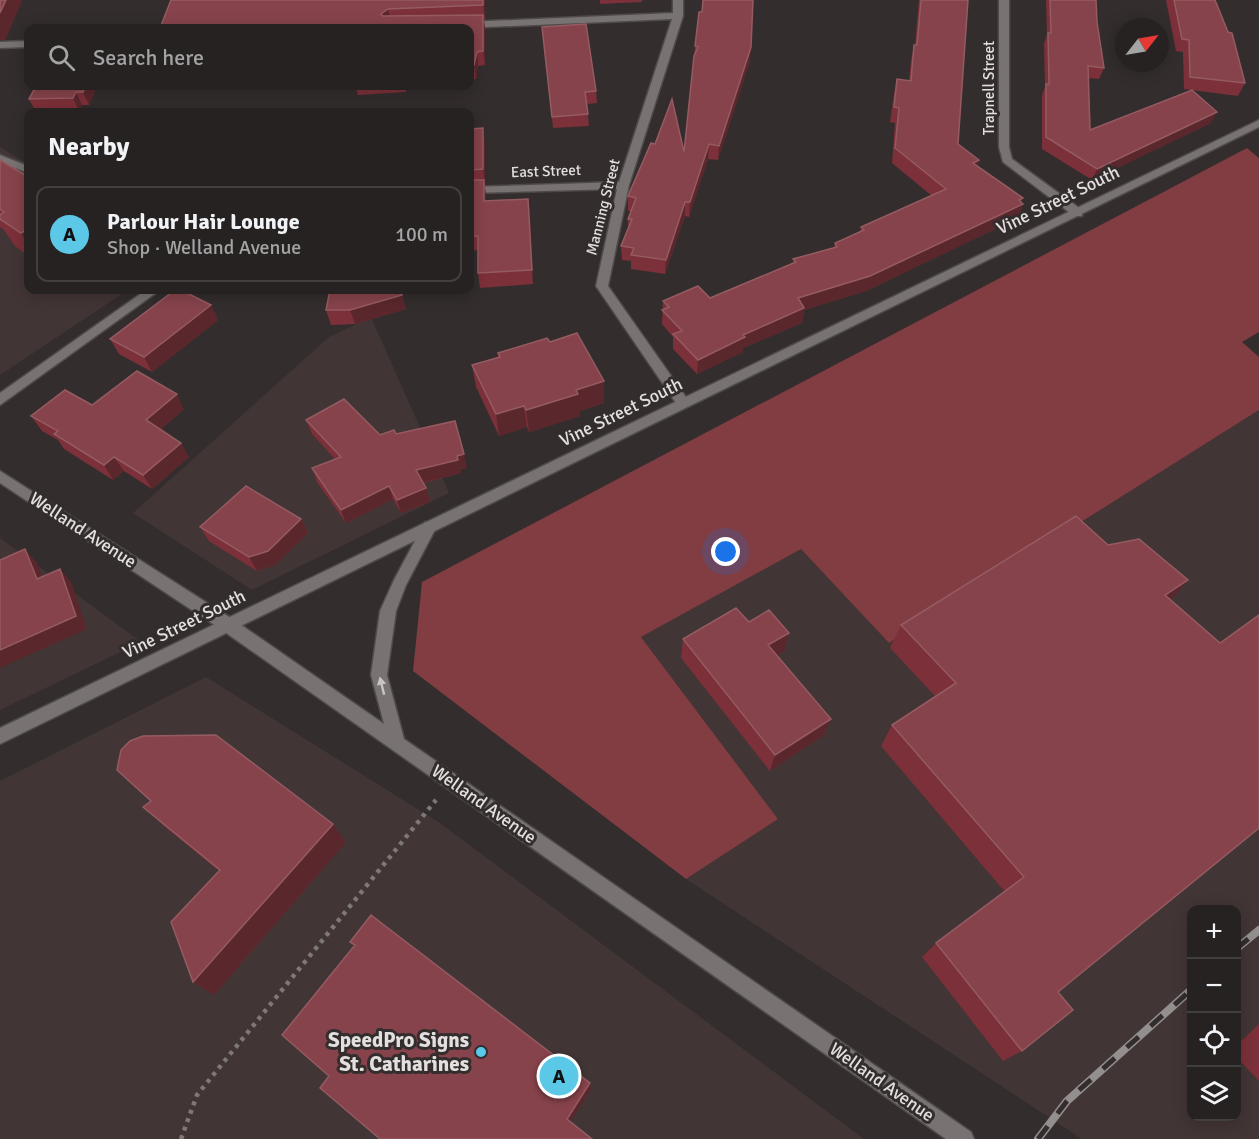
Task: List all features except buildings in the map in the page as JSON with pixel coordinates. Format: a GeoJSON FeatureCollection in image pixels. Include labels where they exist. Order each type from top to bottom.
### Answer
{"type":"FeatureCollection","features":[{"type":"Feature","properties":{"kind":"street","name":"Manning Street"},"geometry":{"type":"LineString","coordinates":[[678,0],[678,16],[623,185],[602,286],[683,403]]}},
{"type":"Feature","properties":{"kind":"street","name":"Trapnell Street"},"geometry":{"type":"LineString","coordinates":[[1004,0],[1004,147],[1007,160],[1078,213]]}},
{"type":"Feature","properties":{"kind":"street"},"geometry":{"type":"LineString","coordinates":[[474,25],[678,16]]}},
{"type":"Feature","properties":{"kind":"street"},"geometry":{"type":"LineString","coordinates":[[0,45],[24,44]]}},
{"type":"Feature","properties":{"kind":"street","name":"Vine Street South"},"geometry":{"type":"LineString","coordinates":[[0,736],[1259,123]]}},
{"type":"Feature","properties":{"kind":"street"},"geometry":{"type":"LineString","coordinates":[[0,158],[24,168]]}},
{"type":"Feature","properties":{"kind":"street","name":"East Street"},"geometry":{"type":"LineString","coordinates":[[474,190],[623,185]]}},
{"type":"Feature","properties":{"kind":"street"},"geometry":{"type":"LineString","coordinates":[[0,400],[148,294]]}},
{"type":"Feature","properties":{"kind":"street","name":"Welland Avenue"},"geometry":{"type":"LineString","coordinates":[[0,476],[228,625],[964,1139]]}},
{"type":"Feature","properties":{"kind":"street"},"geometry":{"type":"LineString","coordinates":[[397,743],[379,675],[388,611],[399,584],[430,526]]}},
{"type":"Feature","properties":{"kind":"path"},"geometry":{"type":"LineString","coordinates":[[181,1139],[197,1095],[451,781]]}},
{"type":"Feature","properties":{"kind":"shaded area"},"geometry":{"type":"Polygon","coordinates":[[[0,147],[24,162],[24,294],[122,294],[0,375],[0,147]]]}},
{"type":"Feature","properties":{"kind":"shaded area"},"geometry":{"type":"Polygon","coordinates":[[[1247,148],[1259,158],[1259,332],[1242,342],[1259,357],[1259,410],[889,643],[801,549],[641,637],[778,819],[686,879],[413,671],[422,582],[1247,148]]]}},
{"type":"Feature","properties":{"kind":"shaded area"},"geometry":{"type":"Polygon","coordinates":[[[371,317],[449,493],[252,590],[133,513],[329,337],[371,317]]]}},
{"type":"Feature","properties":{"kind":"shaded area"},"geometry":{"type":"Polygon","coordinates":[[[1259,410],[1259,1139],[1082,1139],[686,879],[778,819],[641,637],[801,548],[889,643],[1259,410]]]}},
{"type":"Feature","properties":{"kind":"shaded area"},"geometry":{"type":"Polygon","coordinates":[[[0,538],[141,642],[0,710],[0,538]]]}},
{"type":"Feature","properties":{"kind":"shaded area"},"geometry":{"type":"Polygon","coordinates":[[[206,677],[440,823],[864,1139],[0,1139],[0,781],[206,677]]]}},
{"type":"Feature","properties":{"kind":"railway"},"geometry":{"type":"LineString","coordinates":[[1241,945],[1259,930]]}},
{"type":"Feature","properties":{"kind":"railway"},"geometry":{"type":"LineString","coordinates":[[1038,1139],[1067,1101],[1187,993]]}},
{"type":"Feature","properties":{"kind":"place","name":"SpeedPro Signs St. Catharines"},"geometry":{"type":"Point","coordinates":[481,1052]}},
{"type":"Feature","properties":{"kind":"place","name":"Parlour Hair Lounge"},"geometry":{"type":"Point","coordinates":[559,1076]}}]}
